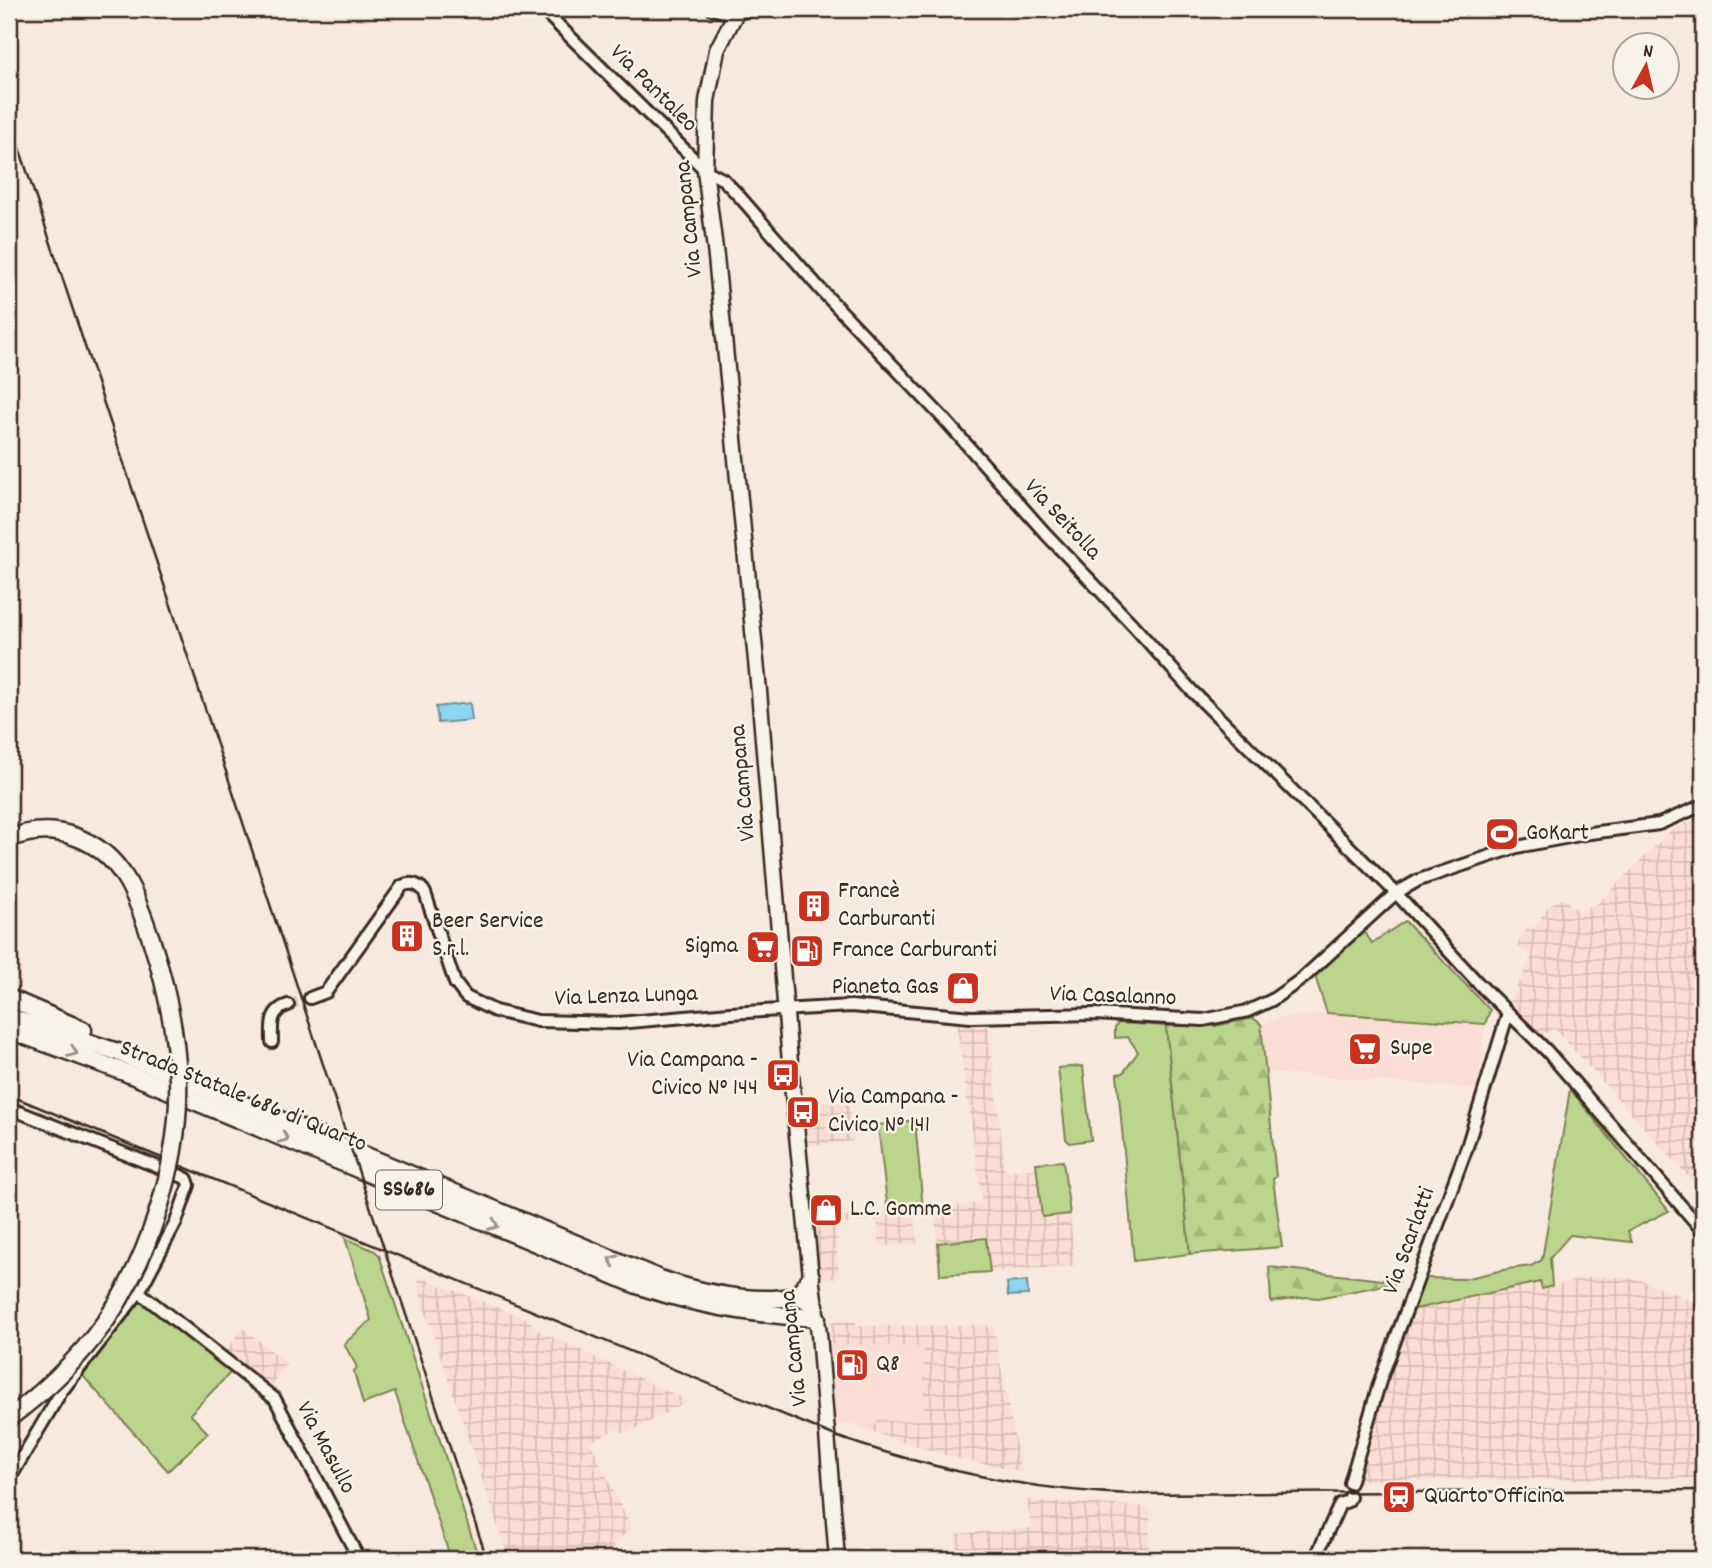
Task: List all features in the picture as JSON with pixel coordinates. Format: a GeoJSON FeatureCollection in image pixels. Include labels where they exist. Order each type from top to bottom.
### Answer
{"type":"FeatureCollection","features":[{"type":"Feature","properties":{"kind":"highway"},"geometry":{"type":"LineString","coordinates":[[9,839],[29,832],[50,830],[78,837],[95,845],[110,857],[125,878],[135,895],[166,988],[178,1082],[173,1144],[166,1180],[137,1265],[95,1336],[64,1371],[9,1418]]}},
{"type":"Feature","properties":{"kind":"highway"},"geometry":{"type":"LineString","coordinates":[[9,998],[96,1036],[118,1052]]}},
{"type":"Feature","properties":{"kind":"highway","name":"Strada Statale 686 di Quarto"},"geometry":{"type":"LineString","coordinates":[[9,1017],[118,1052],[660,1279],[722,1295],[765,1298],[797,1296]]}},
{"type":"Feature","properties":{"kind":"highway","name":"Strada Statale 686 di Quarto"},"geometry":{"type":"LineString","coordinates":[[9,1030],[127,1073],[637,1285],[708,1304],[816,1311]]}},
{"type":"Feature","properties":{"kind":"highway"},"geometry":{"type":"LineString","coordinates":[[811,1277],[797,1296],[816,1311]]}},
{"type":"Feature","properties":{"kind":"main road","name":"Via Campana"},"geometry":{"type":"LineString","coordinates":[[736,11],[717,50],[707,101],[705,170],[757,678],[837,1559]]}},
{"type":"Feature","properties":{"kind":"street","name":"Via Pantaleo"},"geometry":{"type":"LineString","coordinates":[[542,9],[705,170]]}},
{"type":"Feature","properties":{"kind":"street"},"geometry":{"type":"LineString","coordinates":[[712,9],[752,9]]}},
{"type":"Feature","properties":{"kind":"street","name":"Via Seitolla"},"geometry":{"type":"LineString","coordinates":[[705,170],[724,180],[740,197],[821,290],[944,418],[1046,534],[1192,691],[1396,893],[1547,1051],[1703,1231]]}},
{"type":"Feature","properties":{"kind":"street","name":"Via Casalanno"},"geometry":{"type":"LineString","coordinates":[[786,1010],[851,1006],[971,1017],[1094,1014],[1183,1020],[1219,1018],[1248,1011],[1272,1000],[1303,978],[1396,893],[1439,871],[1517,847],[1590,833],[1659,824],[1703,805]]}},
{"type":"Feature","properties":{"kind":"street","name":"Via Lenza Lunga"},"geometry":{"type":"LineString","coordinates":[[310,999],[327,992],[402,886],[411,884],[422,888],[425,893],[459,990],[466,997],[495,1012],[538,1021],[618,1023],[786,1010]]}},
{"type":"Feature","properties":{"kind":"street"},"geometry":{"type":"LineString","coordinates":[[272,1041],[273,1015],[288,1005]]}},
{"type":"Feature","properties":{"kind":"street","name":"Via Scarlatti"},"geometry":{"type":"LineString","coordinates":[[1350,1483],[1380,1381],[1467,1147],[1508,1013]]}},
{"type":"Feature","properties":{"kind":"street"},"geometry":{"type":"LineString","coordinates":[[9,1108],[105,1144],[187,1179],[190,1189],[139,1292],[61,1392],[13,1473]]}},
{"type":"Feature","properties":{"kind":"street","name":"Via Masullo"},"geometry":{"type":"LineString","coordinates":[[139,1292],[275,1399],[359,1559]]}},
{"type":"Feature","properties":{"kind":"street"},"geometry":{"type":"LineString","coordinates":[[1315,1559],[1340,1504],[1350,1497]]}},
{"type":"Feature","properties":{"kind":"shaded area"},"geometry":{"type":"Polygon","coordinates":[[[1703,815],[1703,1193],[1554,1028],[1541,1037],[1508,1006],[1532,956],[1518,947],[1519,941],[1529,926],[1534,929],[1549,905],[1563,899],[1579,911],[1598,903],[1670,831],[1703,815]]]}},
{"type":"Feature","properties":{"kind":"shaded area"},"geometry":{"type":"Polygon","coordinates":[[[1327,1013],[1485,1024],[1478,1089],[1266,1072],[1261,1024],[1279,1018],[1327,1013]]]}},
{"type":"Feature","properties":{"kind":"shaded area"},"geometry":{"type":"Polygon","coordinates":[[[956,1020],[988,1021],[1005,1171],[1036,1169],[1042,1217],[1070,1214],[1075,1266],[990,1272],[986,1239],[938,1243],[935,1216],[915,1215],[917,1244],[879,1246],[877,1220],[836,1225],[839,1278],[814,1280],[808,1221],[982,1203],[956,1020]]]}},
{"type":"Feature","properties":{"kind":"shaded area"},"geometry":{"type":"Polygon","coordinates":[[[849,1102],[853,1141],[801,1147],[797,1106],[849,1102]]]}},
{"type":"Feature","properties":{"kind":"shaded area"},"geometry":{"type":"Polygon","coordinates":[[[417,1276],[528,1319],[536,1329],[688,1401],[627,1434],[616,1429],[590,1442],[631,1527],[603,1559],[509,1559],[421,1299],[417,1276]]]}},
{"type":"Feature","properties":{"kind":"shaded area"},"geometry":{"type":"Polygon","coordinates":[[[1595,1276],[1639,1279],[1703,1306],[1703,1479],[1362,1480],[1361,1486],[1344,1486],[1366,1416],[1410,1312],[1541,1282],[1542,1288],[1595,1276]]]}},
{"type":"Feature","properties":{"kind":"shaded area"},"geometry":{"type":"Polygon","coordinates":[[[856,1321],[856,1326],[993,1325],[1021,1471],[951,1457],[872,1432],[878,1418],[887,1421],[924,1420],[924,1347],[831,1344],[831,1322],[856,1321]]]}},
{"type":"Feature","properties":{"kind":"shaded area"},"geometry":{"type":"Polygon","coordinates":[[[243,1328],[287,1363],[270,1388],[224,1351],[243,1328]]]}},
{"type":"Feature","properties":{"kind":"shaded area"},"geometry":{"type":"Polygon","coordinates":[[[831,1344],[924,1346],[924,1421],[887,1421],[878,1418],[872,1432],[850,1423],[835,1424],[831,1344]]]}},
{"type":"Feature","properties":{"kind":"shaded area"},"geometry":{"type":"Polygon","coordinates":[[[1027,1500],[1151,1507],[1148,1559],[957,1559],[955,1534],[1032,1528],[1027,1500]]]}},
{"type":"Feature","properties":{"kind":"green space"},"geometry":{"type":"Polygon","coordinates":[[[1405,921],[1490,1010],[1485,1024],[1327,1013],[1314,973],[1362,928],[1372,943],[1405,921]]]}},
{"type":"Feature","properties":{"kind":"green space"},"geometry":{"type":"Polygon","coordinates":[[[1253,1018],[1261,1024],[1276,1177],[1273,1179],[1282,1247],[1190,1254],[1166,1026],[1215,1026],[1253,1018]]]}},
{"type":"Feature","properties":{"kind":"green space"},"geometry":{"type":"Polygon","coordinates":[[[1118,1023],[1166,1026],[1190,1254],[1134,1261],[1117,1074],[1123,1073],[1138,1052],[1128,1037],[1115,1038],[1118,1023]]]}},
{"type":"Feature","properties":{"kind":"green space"},"geometry":{"type":"Polygon","coordinates":[[[1083,1066],[1091,1140],[1070,1143],[1066,1139],[1058,1068],[1083,1066]]]}},
{"type":"Feature","properties":{"kind":"green space"},"geometry":{"type":"Polygon","coordinates":[[[1570,1089],[1669,1211],[1628,1231],[1632,1242],[1570,1235],[1550,1258],[1552,1286],[1542,1289],[1540,1282],[1410,1312],[1424,1278],[1464,1279],[1531,1266],[1542,1260],[1570,1089]]]}},
{"type":"Feature","properties":{"kind":"green space"},"geometry":{"type":"Polygon","coordinates":[[[915,1120],[923,1209],[888,1212],[878,1125],[915,1120]]]}},
{"type":"Feature","properties":{"kind":"green space"},"geometry":{"type":"Polygon","coordinates":[[[1063,1161],[1070,1214],[1042,1217],[1036,1163],[1063,1161]]]}},
{"type":"Feature","properties":{"kind":"green space"},"geometry":{"type":"Polygon","coordinates":[[[345,1238],[379,1255],[479,1559],[451,1559],[395,1392],[363,1404],[354,1372],[357,1367],[344,1344],[371,1320],[345,1238]]]}},
{"type":"Feature","properties":{"kind":"green space"},"geometry":{"type":"Polygon","coordinates":[[[986,1238],[990,1272],[940,1275],[938,1243],[986,1238]]]}},
{"type":"Feature","properties":{"kind":"green space"},"geometry":{"type":"Polygon","coordinates":[[[1269,1267],[1400,1282],[1318,1298],[1271,1302],[1269,1267]]]}},
{"type":"Feature","properties":{"kind":"green space"},"geometry":{"type":"Polygon","coordinates":[[[143,1301],[232,1371],[190,1414],[208,1433],[168,1471],[83,1376],[137,1304],[143,1301]]]}},
{"type":"Feature","properties":{"kind":"water"},"geometry":{"type":"Polygon","coordinates":[[[470,703],[472,720],[438,723],[436,707],[470,703]]]}},
{"type":"Feature","properties":{"kind":"water"},"geometry":{"type":"Polygon","coordinates":[[[1027,1281],[1028,1295],[1008,1296],[1007,1283],[1027,1281]]]}},
{"type":"Feature","properties":{"kind":"tunnel"},"geometry":{"type":"LineString","coordinates":[[288,1005],[310,998]]}},
{"type":"Feature","properties":{"kind":"railway"},"geometry":{"type":"LineString","coordinates":[[9,117],[487,1559]]}},
{"type":"Feature","properties":{"kind":"railway"},"geometry":{"type":"LineString","coordinates":[[9,1095],[838,1437],[946,1469],[1019,1483],[1132,1494],[1703,1490]]}},
{"type":"Feature","properties":{"kind":"place","name":"GoKart"},"geometry":{"type":"Point","coordinates":[1502,834]}},
{"type":"Feature","properties":{"kind":"place","name":"Francè Carburanti"},"geometry":{"type":"Point","coordinates":[814,906]}},
{"type":"Feature","properties":{"kind":"place","name":"Beer Service S.r.l."},"geometry":{"type":"Point","coordinates":[407,936]}},
{"type":"Feature","properties":{"kind":"place","name":"Sigma"},"geometry":{"type":"Point","coordinates":[763,947]}},
{"type":"Feature","properties":{"kind":"place","name":"France Carburanti"},"geometry":{"type":"Point","coordinates":[807,951]}},
{"type":"Feature","properties":{"kind":"place","name":"Pianeta Gas"},"geometry":{"type":"Point","coordinates":[963,988]}},
{"type":"Feature","properties":{"kind":"place","name":"Supe"},"geometry":{"type":"Point","coordinates":[1365,1049]}},
{"type":"Feature","properties":{"kind":"place","name":"Via Campana - Civico N° 144"},"geometry":{"type":"Point","coordinates":[783,1075]}},
{"type":"Feature","properties":{"kind":"place","name":"Via Campana - Civico N° 141"},"geometry":{"type":"Point","coordinates":[803,1112]}},
{"type":"Feature","properties":{"kind":"place","name":"L.C. Gomme"},"geometry":{"type":"Point","coordinates":[826,1210]}},
{"type":"Feature","properties":{"kind":"place","name":"Q8"},"geometry":{"type":"Point","coordinates":[852,1365]}},
{"type":"Feature","properties":{"kind":"place","name":"Quarto Officina"},"geometry":{"type":"Point","coordinates":[1399,1497]}}]}
